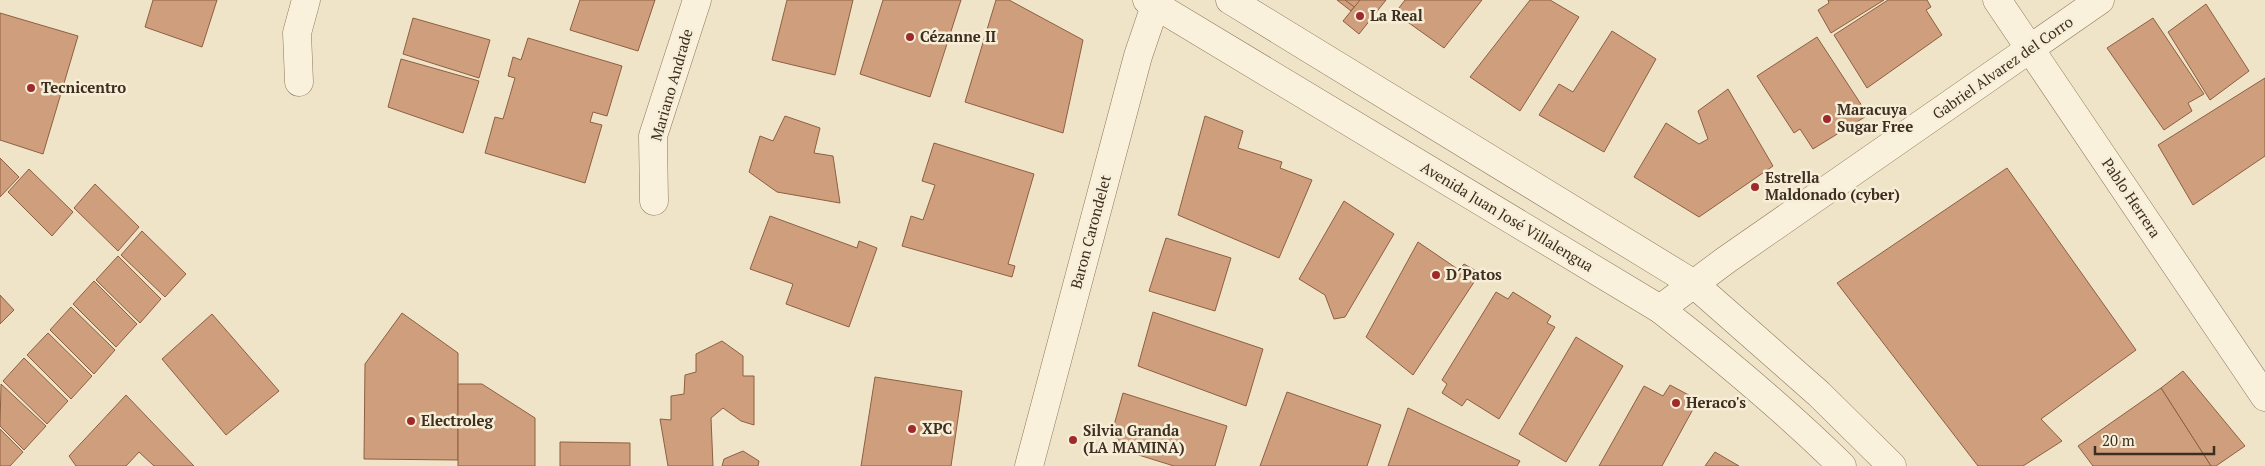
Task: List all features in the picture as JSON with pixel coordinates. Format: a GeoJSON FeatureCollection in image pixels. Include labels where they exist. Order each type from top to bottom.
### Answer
{"type":"FeatureCollection","features":[{"type":"Feature","properties":{"kind":"street"},"geometry":{"type":"LineString","coordinates":[[299,82],[297,33],[306,0]]}},
{"type":"Feature","properties":{"kind":"street","name":"Mariano Andrade"},"geometry":{"type":"LineString","coordinates":[[654,201],[653,136],[697,0]]}},
{"type":"Feature","properties":{"kind":"street"},"geometry":{"type":"LineString","coordinates":[[1230,0],[1694,284],[1819,394],[1892,466]]}},
{"type":"Feature","properties":{"kind":"street","name":"Pablo Herrera"},"geometry":{"type":"LineString","coordinates":[[1997,0],[2265,397]]}},
{"type":"Feature","properties":{"kind":"street","name":"Gabriel Alvarez del Corro"},"geometry":{"type":"LineString","coordinates":[[1660,309],[2100,0]]}},
{"type":"Feature","properties":{"kind":"street","name":"Avenida Juan José Villalengua"},"geometry":{"type":"LineString","coordinates":[[1153,2],[1660,309],[1725,360],[1798,423],[1842,466]]}},
{"type":"Feature","properties":{"kind":"street","name":"Baron Carondelet"},"geometry":{"type":"LineString","coordinates":[[1029,466],[1153,2]]}},
{"type":"Feature","properties":{"kind":"building"},"geometry":{"type":"Polygon","coordinates":[[[153,0],[217,0],[202,47],[145,27],[153,0]]]}},
{"type":"Feature","properties":{"kind":"building"},"geometry":{"type":"Polygon","coordinates":[[[580,0],[655,0],[638,51],[570,30],[580,0]]]}},
{"type":"Feature","properties":{"kind":"building"},"geometry":{"type":"Polygon","coordinates":[[[787,0],[853,0],[835,75],[772,60],[787,0]]]}},
{"type":"Feature","properties":{"kind":"building","name":"Cézanne II"},"geometry":{"type":"Polygon","coordinates":[[[883,0],[961,0],[930,97],[860,74],[883,0]]]}},
{"type":"Feature","properties":{"kind":"building"},"geometry":{"type":"Polygon","coordinates":[[[996,0],[1009,0],[1083,40],[1063,133],[965,102],[996,0]]]}},
{"type":"Feature","properties":{"kind":"building"},"geometry":{"type":"Polygon","coordinates":[[[1337,0],[1360,0],[1351,11],[1337,0]]]}},
{"type":"Feature","properties":{"kind":"building"},"geometry":{"type":"Polygon","coordinates":[[[1345,0],[1376,0],[1365,15],[1345,0]]]}},
{"type":"Feature","properties":{"kind":"building","name":"La Real"},"geometry":{"type":"Polygon","coordinates":[[[1360,0],[1386,0],[1359,34],[1343,21],[1360,0]]]}},
{"type":"Feature","properties":{"kind":"building"},"geometry":{"type":"Polygon","coordinates":[[[1405,0],[1482,0],[1444,48],[1395,13],[1405,0]]]}},
{"type":"Feature","properties":{"kind":"building"},"geometry":{"type":"Polygon","coordinates":[[[1530,0],[1550,0],[1579,17],[1520,111],[1470,77],[1530,0]]]}},
{"type":"Feature","properties":{"kind":"building"},"geometry":{"type":"Polygon","coordinates":[[[1828,0],[1884,0],[1831,33],[1818,10],[1829,3],[1828,0]]]}},
{"type":"Feature","properties":{"kind":"building"},"geometry":{"type":"Polygon","coordinates":[[[1888,0],[1927,0],[1931,7],[1926,10],[1942,35],[1867,88],[1834,35],[1888,0]]]}},
{"type":"Feature","properties":{"kind":"building"},"geometry":{"type":"Polygon","coordinates":[[[2206,4],[2249,71],[2210,100],[2168,32],[2206,4]]]}},
{"type":"Feature","properties":{"kind":"building","name":"Tecnicentro"},"geometry":{"type":"Polygon","coordinates":[[[0,13],[78,36],[43,154],[0,140],[0,13]]]}},
{"type":"Feature","properties":{"kind":"building"},"geometry":{"type":"Polygon","coordinates":[[[413,18],[490,40],[479,78],[403,54],[413,18]]]}},
{"type":"Feature","properties":{"kind":"building"},"geometry":{"type":"Polygon","coordinates":[[[2153,18],[2204,94],[2188,103],[2192,111],[2164,130],[2107,48],[2153,18]]]}},
{"type":"Feature","properties":{"kind":"building"},"geometry":{"type":"Polygon","coordinates":[[[1612,31],[1656,59],[1604,152],[1539,115],[1559,84],[1573,92],[1612,31]]]}},
{"type":"Feature","properties":{"kind":"building"},"geometry":{"type":"Polygon","coordinates":[[[1817,37],[1868,115],[1813,149],[1800,129],[1794,133],[1757,76],[1817,37]]]}},
{"type":"Feature","properties":{"kind":"building"},"geometry":{"type":"Polygon","coordinates":[[[528,38],[622,66],[607,116],[593,112],[590,122],[602,125],[585,183],[485,153],[495,117],[503,119],[515,78],[508,76],[513,57],[521,60],[528,38]]]}},
{"type":"Feature","properties":{"kind":"building"},"geometry":{"type":"Polygon","coordinates":[[[401,59],[479,81],[463,133],[388,107],[401,59]]]}},
{"type":"Feature","properties":{"kind":"building"},"geometry":{"type":"Polygon","coordinates":[[[2265,78],[2265,156],[2193,205],[2158,145],[2265,78]]]}},
{"type":"Feature","properties":{"kind":"building"},"geometry":{"type":"Polygon","coordinates":[[[1728,89],[1773,166],[1699,217],[1634,177],[1666,123],[1699,144],[1708,139],[1698,111],[1728,89]]]}},
{"type":"Feature","properties":{"kind":"building"},"geometry":{"type":"Polygon","coordinates":[[[785,116],[820,128],[814,153],[833,156],[840,203],[777,192],[749,172],[760,136],[773,141],[785,116]]]}},
{"type":"Feature","properties":{"kind":"building"},"geometry":{"type":"Polygon","coordinates":[[[1205,116],[1243,131],[1238,148],[1282,162],[1280,168],[1312,180],[1279,258],[1178,215],[1205,116]]]}},
{"type":"Feature","properties":{"kind":"building"},"geometry":{"type":"Polygon","coordinates":[[[934,143],[1034,174],[1008,264],[1015,266],[1012,277],[902,246],[911,216],[923,220],[935,185],[922,181],[934,143]]]}},
{"type":"Feature","properties":{"kind":"building"},"geometry":{"type":"Polygon","coordinates":[[[0,158],[19,177],[0,197],[0,158]]]}},
{"type":"Feature","properties":{"kind":"building"},"geometry":{"type":"Polygon","coordinates":[[[2007,168],[2136,350],[2041,419],[2062,441],[2023,466],[1978,466],[1837,283],[2007,168]]]}},
{"type":"Feature","properties":{"kind":"building"},"geometry":{"type":"Polygon","coordinates":[[[29,169],[73,212],[52,236],[8,192],[29,169]]]}},
{"type":"Feature","properties":{"kind":"building"},"geometry":{"type":"Polygon","coordinates":[[[95,184],[139,227],[118,251],[74,208],[95,184]]]}},
{"type":"Feature","properties":{"kind":"building"},"geometry":{"type":"Polygon","coordinates":[[[1344,201],[1394,234],[1345,317],[1334,319],[1325,295],[1299,279],[1344,201]]]}},
{"type":"Feature","properties":{"kind":"building"},"geometry":{"type":"Polygon","coordinates":[[[770,216],[857,248],[859,241],[877,248],[849,327],[786,304],[793,284],[750,269],[770,216]]]}},
{"type":"Feature","properties":{"kind":"building"},"geometry":{"type":"Polygon","coordinates":[[[142,231],[186,274],[165,297],[121,255],[142,231]]]}},
{"type":"Feature","properties":{"kind":"building"},"geometry":{"type":"Polygon","coordinates":[[[1166,238],[1231,258],[1215,311],[1149,291],[1166,238]]]}},
{"type":"Feature","properties":{"kind":"building"},"geometry":{"type":"Polygon","coordinates":[[[1418,242],[1459,270],[1464,264],[1480,273],[1413,375],[1366,337],[1418,242]]]}},
{"type":"Feature","properties":{"kind":"building"},"geometry":{"type":"Polygon","coordinates":[[[118,256],[161,299],[140,323],[96,280],[118,256]]]}},
{"type":"Feature","properties":{"kind":"building"},"geometry":{"type":"Polygon","coordinates":[[[94,281],[137,324],[116,347],[73,304],[94,281]]]}},
{"type":"Feature","properties":{"kind":"building"},"geometry":{"type":"Polygon","coordinates":[[[1496,292],[1508,299],[1513,292],[1551,316],[1547,323],[1555,327],[1499,419],[1467,399],[1462,406],[1442,393],[1447,384],[1442,380],[1496,292]]]}},
{"type":"Feature","properties":{"kind":"building"},"geometry":{"type":"Polygon","coordinates":[[[0,295],[14,310],[0,324],[0,295]]]}},
{"type":"Feature","properties":{"kind":"building"},"geometry":{"type":"Polygon","coordinates":[[[71,307],[115,350],[94,374],[50,330],[71,307]]]}},
{"type":"Feature","properties":{"kind":"building"},"geometry":{"type":"Polygon","coordinates":[[[1153,312],[1263,349],[1246,406],[1138,366],[1153,312]]]}},
{"type":"Feature","properties":{"kind":"building","name":"Electroleg"},"geometry":{"type":"Polygon","coordinates":[[[402,313],[458,353],[458,460],[364,459],[365,364],[402,313]]]}},
{"type":"Feature","properties":{"kind":"building"},"geometry":{"type":"Polygon","coordinates":[[[212,314],[279,391],[226,435],[162,359],[212,314]]]}},
{"type":"Feature","properties":{"kind":"building"},"geometry":{"type":"Polygon","coordinates":[[[48,333],[92,376],[71,399],[27,355],[48,333]]]}},
{"type":"Feature","properties":{"kind":"building"},"geometry":{"type":"Polygon","coordinates":[[[1576,337],[1623,366],[1566,462],[1519,434],[1576,337]]]}},
{"type":"Feature","properties":{"kind":"building"},"geometry":{"type":"Polygon","coordinates":[[[722,341],[743,356],[743,376],[754,376],[754,425],[741,421],[723,408],[711,418],[713,466],[668,466],[660,419],[671,420],[671,396],[684,394],[685,375],[696,372],[696,354],[722,341]]]}},
{"type":"Feature","properties":{"kind":"building"},"geometry":{"type":"Polygon","coordinates":[[[24,358],[68,401],[47,424],[3,381],[24,358]]]}},
{"type":"Feature","properties":{"kind":"building"},"geometry":{"type":"Polygon","coordinates":[[[2183,371],[2245,446],[2216,466],[2211,466],[2161,388],[2183,371]]]}},
{"type":"Feature","properties":{"kind":"building","name":"XPC"},"geometry":{"type":"Polygon","coordinates":[[[875,377],[962,391],[951,466],[861,466],[875,377]]]}},
{"type":"Feature","properties":{"kind":"building"},"geometry":{"type":"Polygon","coordinates":[[[1,384],[46,426],[24,450],[0,426],[1,384]]]}},
{"type":"Feature","properties":{"kind":"building"},"geometry":{"type":"Polygon","coordinates":[[[458,384],[482,384],[535,418],[535,466],[458,466],[458,384]]]}},
{"type":"Feature","properties":{"kind":"building"},"geometry":{"type":"Polygon","coordinates":[[[1670,385],[1698,400],[1662,466],[1599,466],[1644,386],[1663,396],[1670,385]]]}},
{"type":"Feature","properties":{"kind":"building"},"geometry":{"type":"Polygon","coordinates":[[[2161,388],[2211,466],[2093,466],[2078,446],[2161,388]]]}},
{"type":"Feature","properties":{"kind":"building"},"geometry":{"type":"Polygon","coordinates":[[[1287,392],[1381,425],[1367,466],[1260,466],[1287,392]]]}},
{"type":"Feature","properties":{"kind":"building"},"geometry":{"type":"Polygon","coordinates":[[[1123,393],[1227,426],[1215,466],[1174,466],[1116,448],[1119,439],[1111,436],[1123,393]]]}},
{"type":"Feature","properties":{"kind":"building"},"geometry":{"type":"Polygon","coordinates":[[[126,395],[194,466],[154,466],[139,452],[126,466],[76,466],[69,456],[126,395]]]}},
{"type":"Feature","properties":{"kind":"building"},"geometry":{"type":"Polygon","coordinates":[[[1408,408],[1520,461],[1517,466],[1388,466],[1408,408]]]}},
{"type":"Feature","properties":{"kind":"building"},"geometry":{"type":"Polygon","coordinates":[[[0,429],[23,452],[10,466],[0,466],[0,429]]]}},
{"type":"Feature","properties":{"kind":"building"},"geometry":{"type":"Polygon","coordinates":[[[560,442],[630,443],[630,466],[560,466],[560,442]]]}},
{"type":"Feature","properties":{"kind":"building"},"geometry":{"type":"Polygon","coordinates":[[[743,451],[759,461],[758,466],[722,466],[724,459],[743,451]]]}},
{"type":"Feature","properties":{"kind":"building"},"geometry":{"type":"Polygon","coordinates":[[[1715,452],[1739,466],[1705,466],[1715,452]]]}},
{"type":"Feature","properties":{"kind":"place","name":"La Real"},"geometry":{"type":"Point","coordinates":[1360,16]}},
{"type":"Feature","properties":{"kind":"place","name":"Cézanne II"},"geometry":{"type":"Point","coordinates":[910,37]}},
{"type":"Feature","properties":{"kind":"place","name":"Tecnicentro"},"geometry":{"type":"Point","coordinates":[31,88]}},
{"type":"Feature","properties":{"kind":"place","name":"Maracuya Sugar Free"},"geometry":{"type":"Point","coordinates":[1827,119]}},
{"type":"Feature","properties":{"kind":"place","name":"Estrella Maldonado (cyber)"},"geometry":{"type":"Point","coordinates":[1755,187]}},
{"type":"Feature","properties":{"kind":"place","name":"D´Patos"},"geometry":{"type":"Point","coordinates":[1436,275]}},
{"type":"Feature","properties":{"kind":"place","name":"Heraco's"},"geometry":{"type":"Point","coordinates":[1676,403]}},
{"type":"Feature","properties":{"kind":"place","name":"Electroleg"},"geometry":{"type":"Point","coordinates":[411,421]}},
{"type":"Feature","properties":{"kind":"place","name":"XPC"},"geometry":{"type":"Point","coordinates":[912,429]}},
{"type":"Feature","properties":{"kind":"place","name":"Silvia Granda (LA MAMINA)"},"geometry":{"type":"Point","coordinates":[1073,440]}}]}
